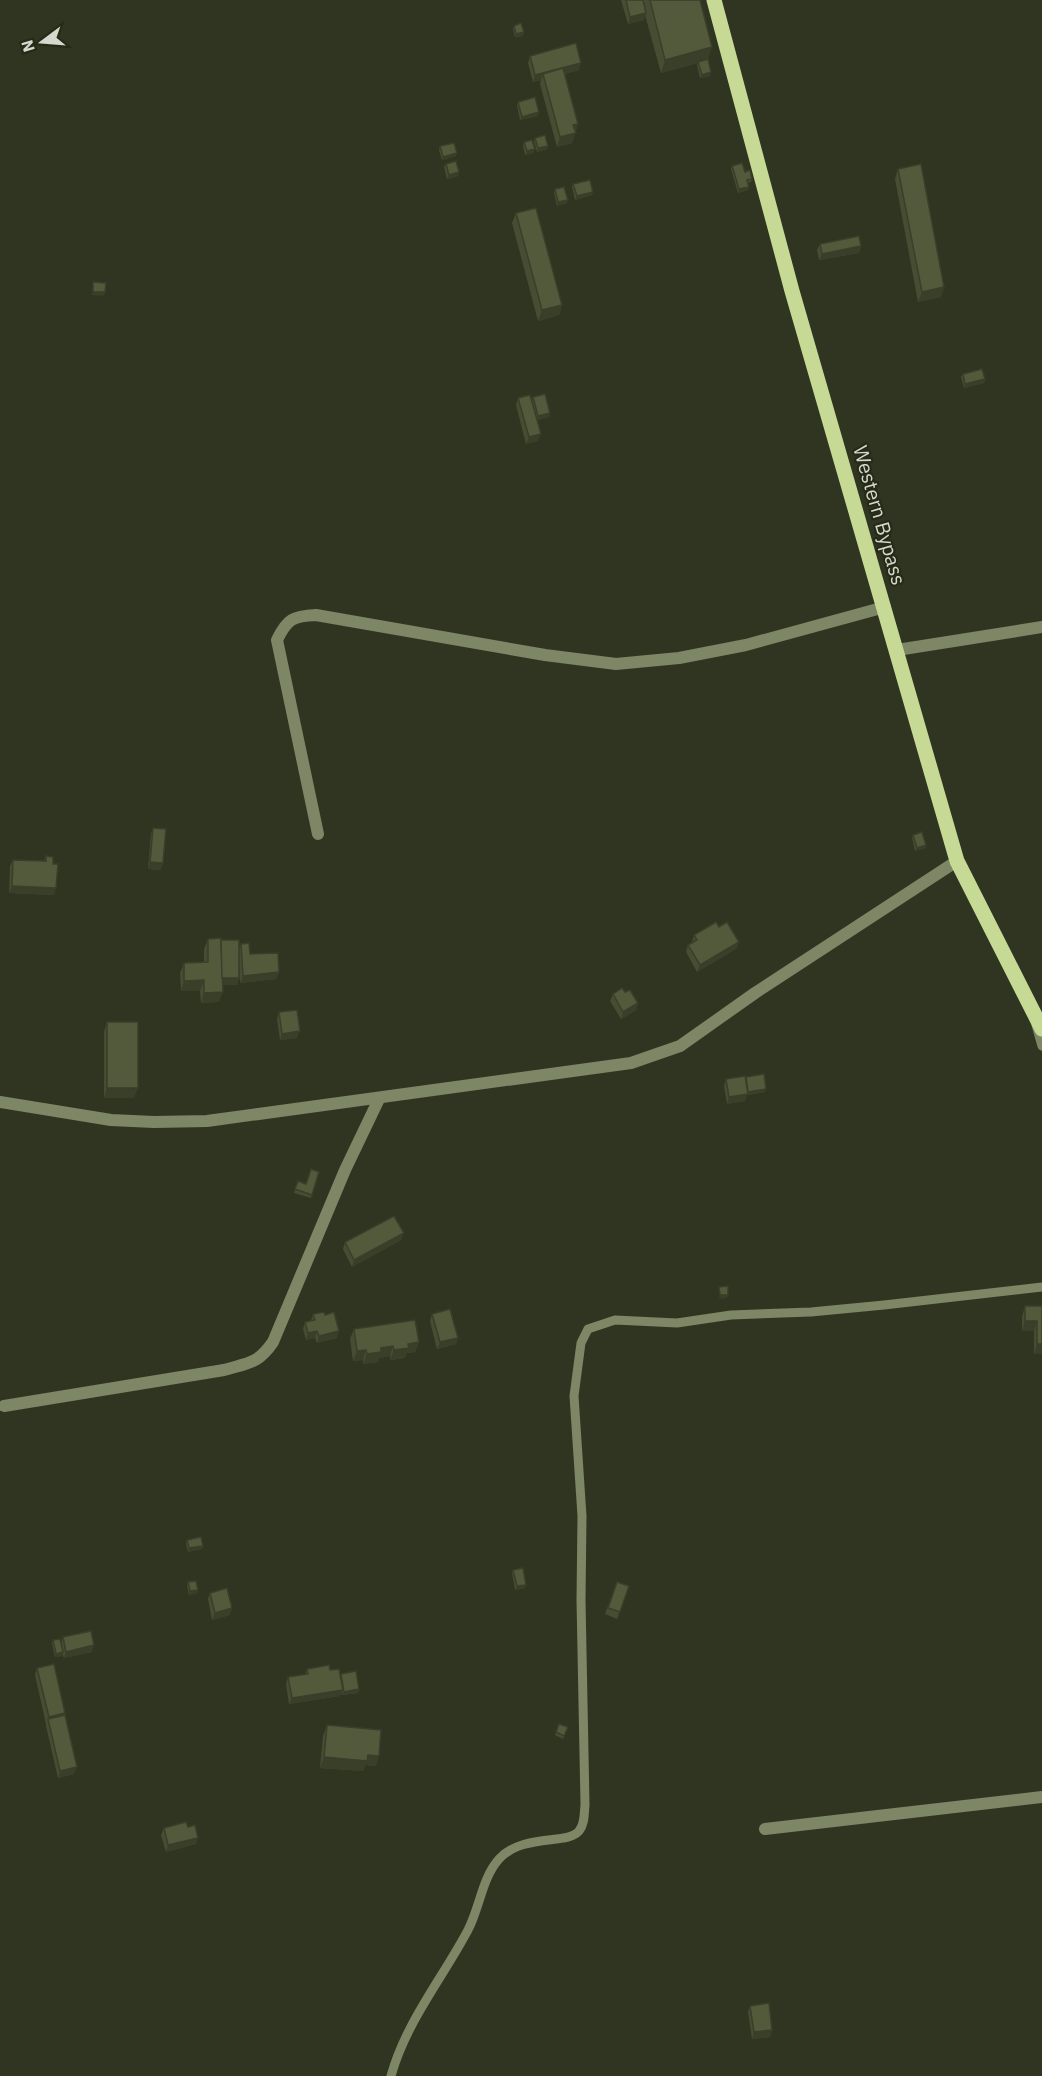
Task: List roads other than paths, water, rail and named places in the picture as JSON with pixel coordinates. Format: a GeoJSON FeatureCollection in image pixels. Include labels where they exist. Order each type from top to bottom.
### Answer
{"type":"FeatureCollection","features":[{"type":"Feature","properties":{"kind":"main road","name":"Western Bypass"},"geometry":{"type":"LineString","coordinates":[[714,0],[792,291],[957,861],[1042,1029]]}},
{"type":"Feature","properties":{"kind":"street"},"geometry":{"type":"LineString","coordinates":[[318,834],[277,640],[284,624],[299,616],[316,615],[545,655],[616,664],[679,658],[746,645],[885,607]]}},
{"type":"Feature","properties":{"kind":"street"},"geometry":{"type":"LineString","coordinates":[[897,650],[1042,627]]}},
{"type":"Feature","properties":{"kind":"street"},"geometry":{"type":"LineString","coordinates":[[0,1102],[111,1120],[207,1121],[631,1063],[680,1046],[957,861]]}},
{"type":"Feature","properties":{"kind":"street"},"geometry":{"type":"LineString","coordinates":[[4,1406],[224,1370],[257,1360],[264,1355],[273,1342],[345,1170],[379,1099]]}},
{"type":"Feature","properties":{"kind":"street"},"geometry":{"type":"LineString","coordinates":[[765,1829],[1042,1797]]}},
{"type":"Feature","properties":{"kind":"lane"},"geometry":{"type":"LineString","coordinates":[[1032,1011],[1042,1046]]}},
{"type":"Feature","properties":{"kind":"lane"},"geometry":{"type":"LineString","coordinates":[[391,2076],[416,2014],[467,1932],[475,1916],[489,1873],[499,1859],[509,1850],[522,1844],[540,1839],[568,1838],[578,1833],[583,1824],[585,1805],[581,1600],[582,1516],[574,1396],[581,1342],[588,1329],[615,1320],[677,1323],[731,1315],[811,1312],[1042,1287]]}}]}
